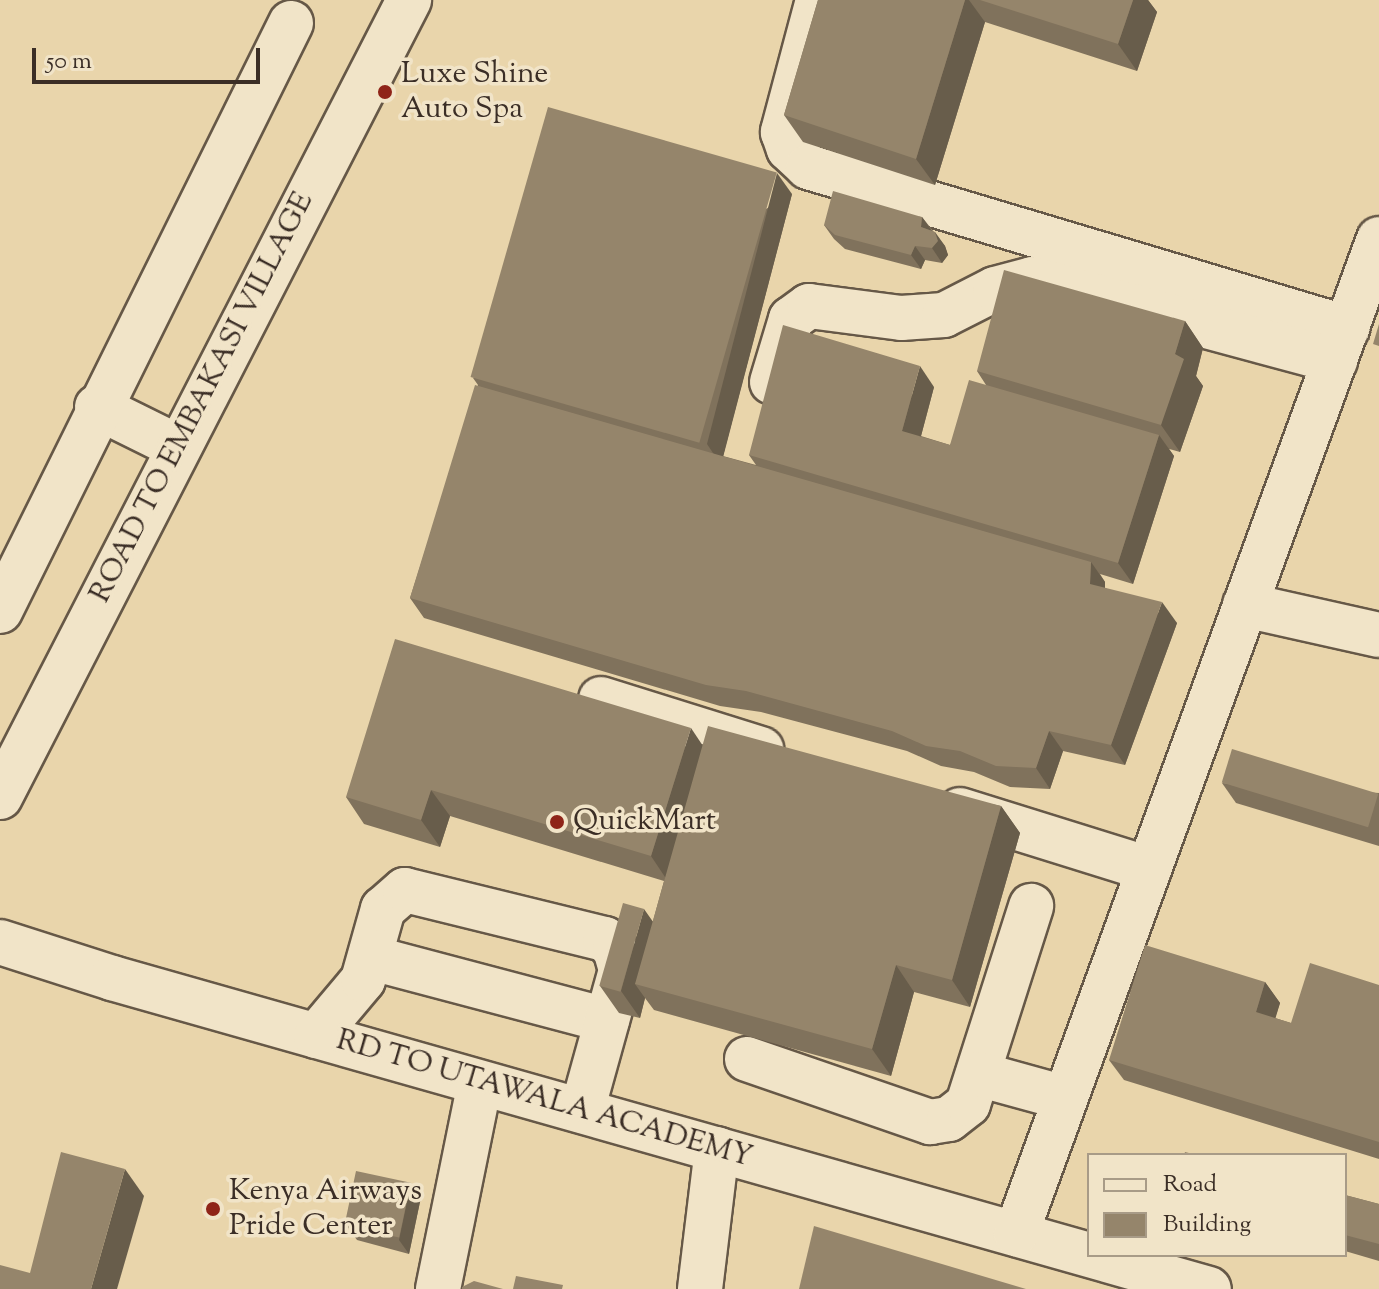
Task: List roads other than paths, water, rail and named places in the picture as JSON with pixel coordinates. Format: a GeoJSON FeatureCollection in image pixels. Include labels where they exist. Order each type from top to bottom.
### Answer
{"type":"FeatureCollection","features":[{"type":"Feature","properties":{"kind":"street","name":"ROAD TO EMBAKASI VILLAGE"},"geometry":{"type":"LineString","coordinates":[[0,797],[176,446],[409,0]]}},
{"type":"Feature","properties":{"kind":"street"},"geometry":{"type":"LineString","coordinates":[[818,0],[783,132],[789,149],[808,167],[1341,344]]}},
{"type":"Feature","properties":{"kind":"street"},"geometry":{"type":"LineString","coordinates":[[0,611],[97,407],[291,23]]}},
{"type":"Feature","properties":{"kind":"street"},"geometry":{"type":"LineString","coordinates":[[1016,1234],[1379,239]]}},
{"type":"Feature","properties":{"kind":"street"},"geometry":{"type":"LineString","coordinates":[[761,421],[791,319],[809,306],[901,318],[944,315],[995,289],[1032,279],[1341,344]]}},
{"type":"Feature","properties":{"kind":"street"},"geometry":{"type":"LineString","coordinates":[[97,407],[176,446]]}},
{"type":"Feature","properties":{"kind":"street"},"geometry":{"type":"LineString","coordinates":[[1245,605],[1379,635]]}},
{"type":"Feature","properties":{"kind":"street"},"geometry":{"type":"LineString","coordinates":[[601,699],[799,760]]}},
{"type":"Feature","properties":{"kind":"street"},"geometry":{"type":"LineString","coordinates":[[921,798],[1149,869]]}},
{"type":"Feature","properties":{"kind":"street"},"geometry":{"type":"LineString","coordinates":[[316,1036],[349,1000],[372,958],[383,909],[393,897],[405,890],[431,893],[605,939],[615,949],[621,970],[582,1111]]}},
{"type":"Feature","properties":{"kind":"street"},"geometry":{"type":"LineString","coordinates":[[747,1059],[930,1122],[949,1119],[968,1104],[1031,906]]}},
{"type":"Feature","properties":{"kind":"street","name":"RD TO UTAWALA ACADEMY"},"geometry":{"type":"LineString","coordinates":[[0,942],[316,1036],[1087,1254]]}},
{"type":"Feature","properties":{"kind":"street"},"geometry":{"type":"LineString","coordinates":[[372,958],[607,1020]]}},
{"type":"Feature","properties":{"kind":"street"},"geometry":{"type":"LineString","coordinates":[[978,1074],[1065,1098]]}},
{"type":"Feature","properties":{"kind":"street"},"geometry":{"type":"LineString","coordinates":[[438,1289],[480,1083]]}},
{"type":"Feature","properties":{"kind":"street"},"geometry":{"type":"LineString","coordinates":[[700,1289],[717,1149]]}},
{"type":"Feature","properties":{"kind":"street","name":"RD TO UTAWALA ACADEMY"},"geometry":{"type":"LineString","coordinates":[[1097,1257],[1209,1289]]}},
{"type":"Feature","properties":{"kind":"place","name":"Luxe Shine Auto Spa"},"geometry":{"type":"Point","coordinates":[385,92]}},
{"type":"Feature","properties":{"kind":"place","name":"QuickMart"},"geometry":{"type":"Point","coordinates":[557,822]}},
{"type":"Feature","properties":{"kind":"place","name":"Kenya Airways Pride Center"},"geometry":{"type":"Point","coordinates":[213,1209]}}]}
